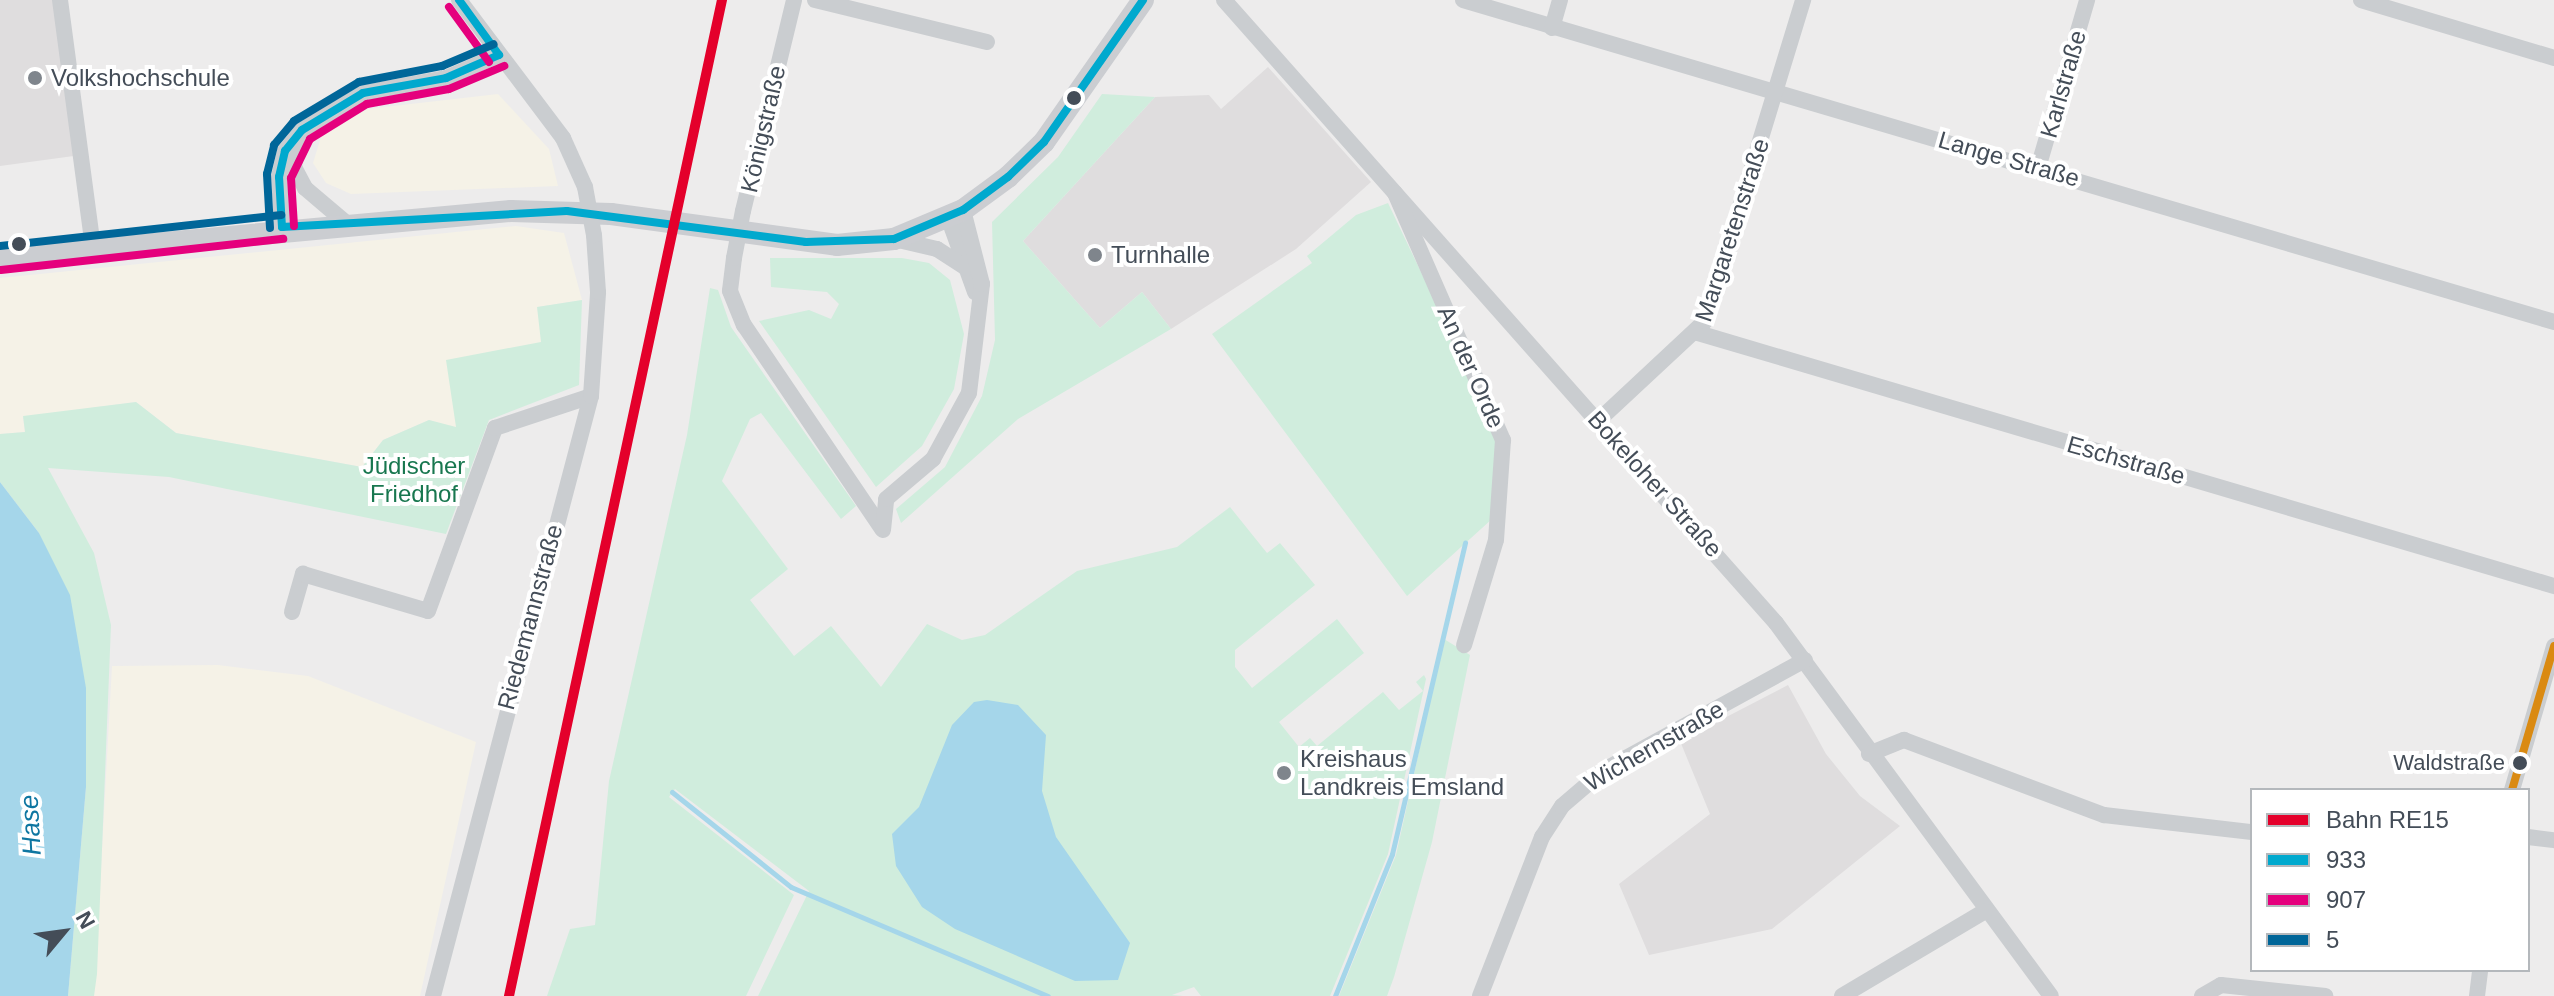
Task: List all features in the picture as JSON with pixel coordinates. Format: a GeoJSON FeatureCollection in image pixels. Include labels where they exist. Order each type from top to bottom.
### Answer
{"type":"FeatureCollection","features":[{"type":"Feature","properties":{"kind":"street"},"geometry":{"type":"LineString","coordinates":[[60,0],[93,246]]}},
{"type":"Feature","properties":{"kind":"street","name":"Riedemannstraße"},"geometry":{"type":"LineString","coordinates":[[433,996],[591,396],[594,235],[585,187],[563,138],[459,0]]}},
{"type":"Feature","properties":{"kind":"street","name":"Königstraße"},"geometry":{"type":"LineString","coordinates":[[794,0],[743,211],[730,291],[744,325],[883,530],[886,499],[933,459],[956,426],[977,356],[979,305]]}},
{"type":"Feature","properties":{"kind":"street"},"geometry":{"type":"LineString","coordinates":[[815,0],[987,42]]}},
{"type":"Feature","properties":{"kind":"street"},"geometry":{"type":"LineString","coordinates":[[894,239],[955,214],[1044,142],[1143,0]]}},
{"type":"Feature","properties":{"kind":"street","name":"Bokeloher Straße"},"geometry":{"type":"LineString","coordinates":[[1224,0],[1599,420],[1805,660],[1869,754],[2051,996]]}},
{"type":"Feature","properties":{"kind":"street","name":"Lange Straße"},"geometry":{"type":"LineString","coordinates":[[1463,0],[2554,322]]}},
{"type":"Feature","properties":{"kind":"street"},"geometry":{"type":"LineString","coordinates":[[1552,28],[1560,0]]}},
{"type":"Feature","properties":{"kind":"street","name":"Margaretenstraße"},"geometry":{"type":"LineString","coordinates":[[1599,420],[1698,333],[1803,0]]}},
{"type":"Feature","properties":{"kind":"street","name":"Karlstraße"},"geometry":{"type":"LineString","coordinates":[[2038,168],[2087,0]]}},
{"type":"Feature","properties":{"kind":"street"},"geometry":{"type":"LineString","coordinates":[[2361,0],[2554,58]]}},
{"type":"Feature","properties":{"kind":"street"},"geometry":{"type":"LineString","coordinates":[[282,227],[279,177],[297,135],[363,93],[446,78],[499,55]]}},
{"type":"Feature","properties":{"kind":"street"},"geometry":{"type":"LineString","coordinates":[[297,135],[294,167],[305,188],[345,222]]}},
{"type":"Feature","properties":{"kind":"street","name":"An der Orde"},"geometry":{"type":"LineString","coordinates":[[1395,190],[1503,440],[1496,540],[1464,645]]}},
{"type":"Feature","properties":{"kind":"street"},"geometry":{"type":"LineString","coordinates":[[0,258],[282,227],[567,211],[806,242],[894,239],[937,249],[968,269]]}},
{"type":"Feature","properties":{"kind":"street"},"geometry":{"type":"LineString","coordinates":[[955,214],[979,305]]}},
{"type":"Feature","properties":{"kind":"street"},"geometry":{"type":"LineString","coordinates":[[955,214],[978,259],[979,305]]}},
{"type":"Feature","properties":{"kind":"street","name":"Eschstraße"},"geometry":{"type":"LineString","coordinates":[[1698,333],[2554,586]]}},
{"type":"Feature","properties":{"kind":"street"},"geometry":{"type":"LineString","coordinates":[[292,612],[303,574],[428,611],[495,428],[591,396]]}},
{"type":"Feature","properties":{"kind":"street"},"geometry":{"type":"LineString","coordinates":[[2513,788],[2554,646]]}},
{"type":"Feature","properties":{"kind":"street","name":"Wichernstraße"},"geometry":{"type":"LineString","coordinates":[[1480,996],[1542,837],[1562,806],[1604,770],[1805,660]]}},
{"type":"Feature","properties":{"kind":"street"},"geometry":{"type":"LineString","coordinates":[[1869,754],[1904,740],[2104,815],[2250,832]]}},
{"type":"Feature","properties":{"kind":"street"},"geometry":{"type":"LineString","coordinates":[[2530,837],[2554,840]]}},
{"type":"Feature","properties":{"kind":"street"},"geometry":{"type":"LineString","coordinates":[[1842,996],[1985,911]]}},
{"type":"Feature","properties":{"kind":"street"},"geometry":{"type":"LineString","coordinates":[[2477,996],[2480,972]]}},
{"type":"Feature","properties":{"kind":"street"},"geometry":{"type":"LineString","coordinates":[[2202,996],[2221,985],[2325,996]]}},
{"type":"Feature","properties":{"kind":"shaded area","name":"Volkshochschule"},"geometry":{"type":"Polygon","coordinates":[[[0,0],[60,0],[81,155],[0,166],[0,0]]]}},
{"type":"Feature","properties":{"kind":"shaded area"},"geometry":{"type":"Polygon","coordinates":[[[1268,67],[1371,182],[1296,249],[1171,329],[1142,292],[1100,328],[1023,241],[1155,97],[1209,95],[1221,109],[1268,67]]]}},
{"type":"Feature","properties":{"kind":"shaded area"},"geometry":{"type":"Polygon","coordinates":[[[498,94],[549,149],[558,186],[351,194],[326,183],[313,163],[321,137],[367,109],[498,94]]]}},
{"type":"Feature","properties":{"kind":"shaded area"},"geometry":{"type":"Polygon","coordinates":[[[516,226],[564,233],[582,300],[538,307],[542,342],[456,428],[429,420],[383,440],[362,467],[176,433],[136,402],[23,417],[25,432],[0,434],[0,278],[516,226]]]}},
{"type":"Feature","properties":{"kind":"shaded area"},"geometry":{"type":"Polygon","coordinates":[[[218,665],[308,676],[476,742],[420,996],[94,996],[112,666],[218,665]]]}},
{"type":"Feature","properties":{"kind":"shaded area"},"geometry":{"type":"Polygon","coordinates":[[[1788,685],[1826,754],[1860,796],[1900,826],[1772,929],[1649,955],[1619,884],[1710,814],[1680,741],[1788,685]]]}},
{"type":"Feature","properties":{"kind":"green space"},"geometry":{"type":"Polygon","coordinates":[[[1102,94],[1155,97],[1023,241],[1100,328],[1142,292],[1171,329],[1018,419],[901,523],[896,509],[945,467],[982,396],[995,340],[992,222],[1058,157],[1102,94]]]}},
{"type":"Feature","properties":{"kind":"green space"},"geometry":{"type":"Polygon","coordinates":[[[1388,203],[1496,429],[1492,519],[1407,596],[1212,334],[1312,263],[1307,256],[1356,215],[1388,203]]]}},
{"type":"Feature","properties":{"kind":"green space"},"geometry":{"type":"Polygon","coordinates":[[[770,258],[902,258],[929,263],[950,280],[964,334],[954,389],[922,446],[876,487],[759,321],[809,310],[831,319],[839,304],[827,292],[771,287],[770,258]]]}},
{"type":"Feature","properties":{"kind":"green space"},"geometry":{"type":"Polygon","coordinates":[[[710,288],[718,290],[731,327],[856,506],[841,519],[761,413],[750,419],[722,481],[788,569],[750,600],[794,656],[831,626],[881,687],[927,624],[962,640],[985,635],[1077,571],[1177,547],[1230,507],[1267,553],[1280,543],[1315,585],[1235,650],[1235,667],[1252,688],[1337,619],[1364,653],[1279,722],[1299,747],[1310,738],[1317,746],[1383,692],[1399,710],[1423,691],[1416,682],[1424,675],[1426,679],[1388,854],[1330,996],[1201,996],[1194,987],[1172,995],[1183,996],[758,996],[809,891],[675,789],[669,797],[794,895],[746,996],[547,996],[570,929],[595,925],[609,781],[687,435],[710,288]]]}},
{"type":"Feature","properties":{"kind":"green space","name":"Jüdischer Friedhof"},"geometry":{"type":"Polygon","coordinates":[[[582,300],[579,385],[489,420],[446,534],[169,477],[48,468],[94,553],[111,625],[97,974],[94,996],[68,996],[86,787],[39,533],[0,482],[0,434],[25,432],[23,416],[136,402],[176,433],[362,467],[383,440],[429,420],[456,427],[446,360],[541,342],[537,307],[582,300]]]}},
{"type":"Feature","properties":{"kind":"green space"},"geometry":{"type":"Polygon","coordinates":[[[1444,639],[1470,655],[1432,842],[1394,977],[1387,996],[1339,996],[1396,855],[1444,639]]]}},
{"type":"Feature","properties":{"kind":"water","name":"Hase"},"geometry":{"type":"Polygon","coordinates":[[[0,482],[39,533],[70,595],[86,688],[86,787],[68,996],[0,996],[0,482]]]}},
{"type":"Feature","properties":{"kind":"water"},"geometry":{"type":"Polygon","coordinates":[[[987,700],[1018,705],[1046,735],[1042,791],[1056,837],[1130,943],[1118,980],[1075,981],[955,929],[922,907],[896,866],[892,834],[919,807],[952,725],[974,702],[987,700]]]}},
{"type":"Feature","properties":{"kind":"waterway"},"geometry":{"type":"LineString","coordinates":[[1335,996],[1392,854],[1465,542]]}},
{"type":"Feature","properties":{"kind":"waterway"},"geometry":{"type":"LineString","coordinates":[[672,792],[791,887],[1048,996]]}},
{"type":"Feature","properties":{"kind":"rail line","name":"RE15"},"geometry":{"type":"LineString","coordinates":[[509,996],[722,0]]}},
{"type":"Feature","properties":{"kind":"transit line","name":"933"},"geometry":{"type":"LineString","coordinates":[[459,0],[499,55]]}},
{"type":"Feature","properties":{"kind":"transit line","name":"933"},"geometry":{"type":"LineString","coordinates":[[282,227],[567,211],[806,242],[894,239],[963,210],[1008,177],[1044,142],[1143,0]]}},
{"type":"Feature","properties":{"kind":"transit line","name":"907"},"geometry":{"type":"LineString","coordinates":[[449,7],[489,62]]}},
{"type":"Feature","properties":{"kind":"transit line","name":"5"},"geometry":{"type":"LineString","coordinates":[[270,228],[267,174],[274,145],[294,121],[359,82],[442,66],[494,44]]}},
{"type":"Feature","properties":{"kind":"transit line","name":"933"},"geometry":{"type":"LineString","coordinates":[[282,227],[279,177],[285,151],[302,130],[363,93],[446,78],[499,55]]}},
{"type":"Feature","properties":{"kind":"transit line","name":"907"},"geometry":{"type":"LineString","coordinates":[[294,226],[291,178],[310,139],[367,104],[449,89],[504,66]]}},
{"type":"Feature","properties":{"kind":"transit line","name":"5"},"geometry":{"type":"LineString","coordinates":[[0,246],[281,215]]}},
{"type":"Feature","properties":{"kind":"transit line","name":"907"},"geometry":{"type":"LineString","coordinates":[[1,270],[283,239]]}},
{"type":"Feature","properties":{"kind":"transit line"},"geometry":{"type":"LineString","coordinates":[[2513,788],[2554,646]]}},
{"type":"Feature","properties":{"kind":"place","name":"Volkshochschule"},"geometry":{"type":"Point","coordinates":[35,78]}},
{"type":"Feature","properties":{"kind":"place","name":"Turnhalle"},"geometry":{"type":"Point","coordinates":[1095,255]}},
{"type":"Feature","properties":{"kind":"place","name":"Waldstraße"},"geometry":{"type":"Point","coordinates":[2520,763]}},
{"type":"Feature","properties":{"kind":"place","name":"Kreishaus Landkreis Emsland"},"geometry":{"type":"Point","coordinates":[1284,773]}}]}
